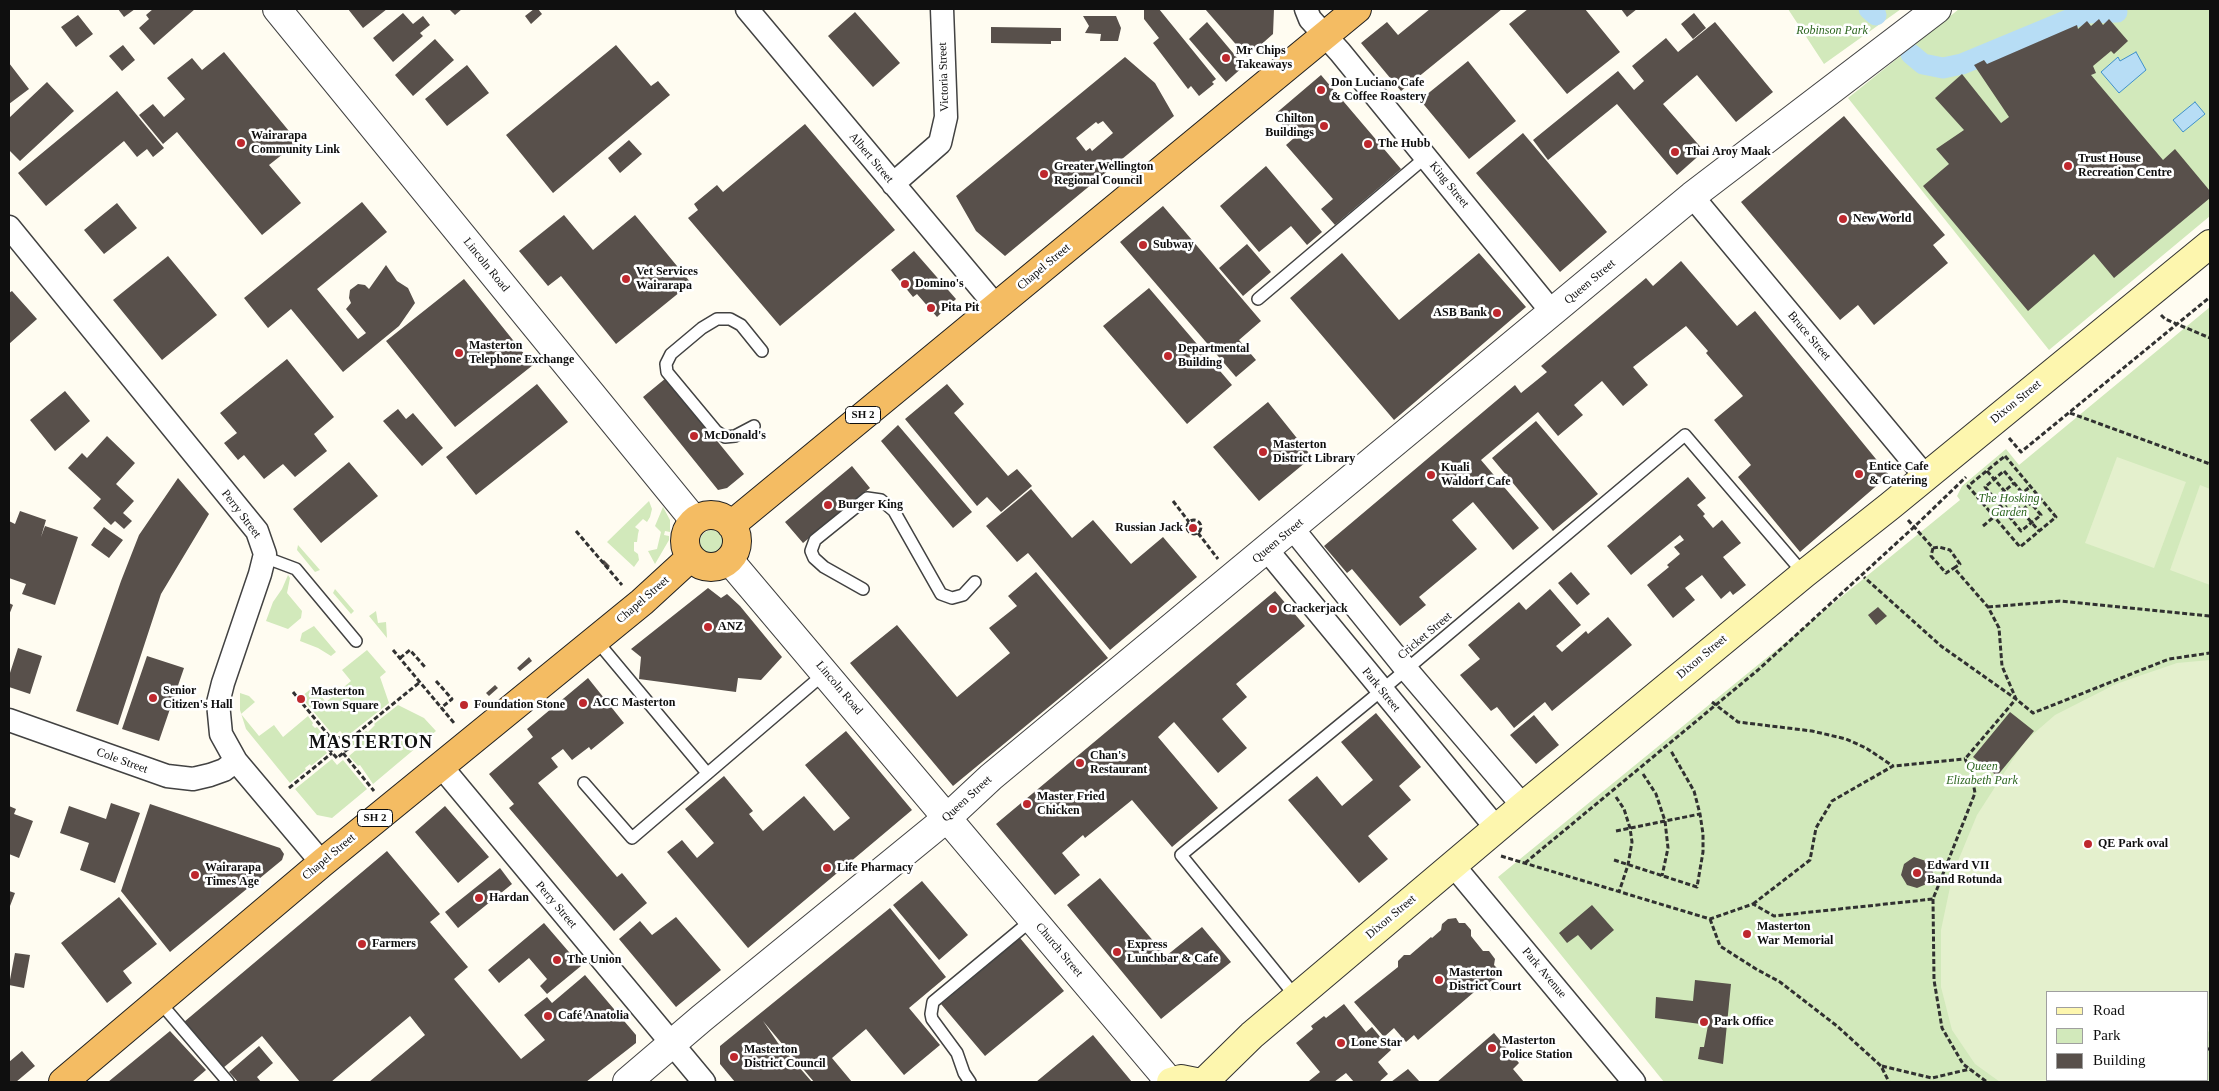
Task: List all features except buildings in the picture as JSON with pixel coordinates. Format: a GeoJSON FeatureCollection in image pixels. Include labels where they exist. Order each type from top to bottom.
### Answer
{"type":"FeatureCollection","features":[{"type":"Feature","properties":{"kind":"highway","name":"Chapel Street"},"geometry":{"type":"LineString","coordinates":[[731,525],[1357,9]]}},
{"type":"Feature","properties":{"kind":"highway"},"geometry":{"type":"LineString","coordinates":[[714,515],[721,517],[731,525],[737,539],[735,551],[729,560],[721,566],[710,568],[694,562],[687,554],[684,542],[687,530],[694,520],[714,515]]}},
{"type":"Feature","properties":{"kind":"highway","name":"Chapel Street"},"geometry":{"type":"LineString","coordinates":[[62,1082],[440,765],[642,602],[690,558]]}},
{"type":"Feature","properties":{"kind":"main road","name":"Dixon Street"},"geometry":{"type":"LineString","coordinates":[[1204,1082],[1252,1035],[1523,806],[1804,574],[2210,244]]}},
{"type":"Feature","properties":{"kind":"main road"},"geometry":{"type":"LineString","coordinates":[[1170,1082],[1181,1079],[1196,1082]]}},
{"type":"Feature","properties":{"kind":"street","name":"Lincoln Road"},"geometry":{"type":"LineString","coordinates":[[277,9],[694,520]]}},
{"type":"Feature","properties":{"kind":"street","name":"Albert Street"},"geometry":{"type":"LineString","coordinates":[[747,9],[996,306]]}},
{"type":"Feature","properties":{"kind":"street","name":"Victoria Street"},"geometry":{"type":"LineString","coordinates":[[893,184],[940,143],[946,117],[942,9]]}},
{"type":"Feature","properties":{"kind":"street","name":"King Street"},"geometry":{"type":"LineString","coordinates":[[1306,9],[1310,19],[1326,35],[1552,312]]}},
{"type":"Feature","properties":{"kind":"street","name":"Queen Street"},"geometry":{"type":"LineString","coordinates":[[627,1082],[702,1018],[947,818],[991,777],[1692,196],[1937,9]]}},
{"type":"Feature","properties":{"kind":"street","name":"Bruce Street"},"geometry":{"type":"LineString","coordinates":[[1692,196],[1925,476]]}},
{"type":"Feature","properties":{"kind":"street","name":"Perry Street"},"geometry":{"type":"LineString","coordinates":[[9,227],[244,515],[261,540],[264,557]]}},
{"type":"Feature","properties":{"kind":"street"},"geometry":{"type":"LineString","coordinates":[[1293,528],[1406,669],[1523,806]]}},
{"type":"Feature","properties":{"kind":"street","name":"Park Street"},"geometry":{"type":"LineString","coordinates":[[1267,550],[1497,829]]}},
{"type":"Feature","properties":{"kind":"street"},"geometry":{"type":"LineString","coordinates":[[264,557],[218,703],[222,734],[236,761],[322,863]]}},
{"type":"Feature","properties":{"kind":"street","name":"Lincoln Road"},"geometry":{"type":"LineString","coordinates":[[729,560],[947,818]]}},
{"type":"Feature","properties":{"kind":"street","name":"Cole Street"},"geometry":{"type":"LineString","coordinates":[[9,720],[167,776],[193,779],[224,770],[236,761]]}},
{"type":"Feature","properties":{"kind":"street","name":"Perry Street"},"geometry":{"type":"LineString","coordinates":[[440,765],[704,1082]]}},
{"type":"Feature","properties":{"kind":"street","name":"Church Street"},"geometry":{"type":"LineString","coordinates":[[947,818],[1170,1082]]}},
{"type":"Feature","properties":{"kind":"street","name":"Park Avenue"},"geometry":{"type":"LineString","coordinates":[[1453,865],[1634,1082]]}},
{"type":"Feature","properties":{"kind":"lane"},"geometry":{"type":"LineString","coordinates":[[1258,300],[1426,157]]}},
{"type":"Feature","properties":{"kind":"lane"},"geometry":{"type":"LineString","coordinates":[[754,426],[735,436],[725,438],[716,431],[667,372],[666,364],[671,354],[702,328],[717,320],[730,320],[741,326],[762,352]]}},
{"type":"Feature","properties":{"kind":"lane","name":"Cricket Street"},"geometry":{"type":"LineString","coordinates":[[1296,997],[1181,855],[1686,436],[1804,574]]}},
{"type":"Feature","properties":{"kind":"lane"},"geometry":{"type":"LineString","coordinates":[[863,588],[824,566],[814,558],[811,550],[815,540],[867,498],[881,500],[894,510],[941,594],[952,598],[963,595],[975,582]]}},
{"type":"Feature","properties":{"kind":"lane"},"geometry":{"type":"LineString","coordinates":[[264,557],[296,569],[356,640]]}},
{"type":"Feature","properties":{"kind":"lane"},"geometry":{"type":"LineString","coordinates":[[596,640],[707,773]]}},
{"type":"Feature","properties":{"kind":"lane"},"geometry":{"type":"LineString","coordinates":[[584,783],[632,838],[825,673]]}},
{"type":"Feature","properties":{"kind":"lane"},"geometry":{"type":"LineString","coordinates":[[970,1082],[964,1073],[957,1053],[932,1019],[933,1002],[1033,919]]}},
{"type":"Feature","properties":{"kind":"lane"},"geometry":{"type":"LineString","coordinates":[[158,1000],[221,1080]]}},
{"type":"Feature","properties":{"kind":"path"},"geometry":{"type":"LineString","coordinates":[[2007,436],[2021,452],[2210,297]]}},
{"type":"Feature","properties":{"kind":"path"},"geometry":{"type":"LineString","coordinates":[[2159,312],[2165,320],[2210,338]]}},
{"type":"Feature","properties":{"kind":"path"},"geometry":{"type":"LineString","coordinates":[[2070,413],[2210,464]]}},
{"type":"Feature","properties":{"kind":"path"},"geometry":{"type":"LineString","coordinates":[[2005,456],[2056,517],[2020,547],[1968,486],[1987,470],[2005,456]]}},
{"type":"Feature","properties":{"kind":"path"},"geometry":{"type":"LineString","coordinates":[[1987,470],[2008,495]]}},
{"type":"Feature","properties":{"kind":"path"},"geometry":{"type":"LineString","coordinates":[[1525,863],[1758,670],[1914,527],[1972,471]]}},
{"type":"Feature","properties":{"kind":"path"},"geometry":{"type":"LineString","coordinates":[[2004,471],[2041,515],[2021,531],[1985,486],[1994,479],[2004,471]]}},
{"type":"Feature","properties":{"kind":"path"},"geometry":{"type":"LineString","coordinates":[[1995,498],[2014,483]]}},
{"type":"Feature","properties":{"kind":"path"},"geometry":{"type":"LineString","coordinates":[[2019,496],[2031,486]]}},
{"type":"Feature","properties":{"kind":"path"},"geometry":{"type":"LineString","coordinates":[[1172,501],[1189,522]]}},
{"type":"Feature","properties":{"kind":"path"},"geometry":{"type":"LineString","coordinates":[[2011,519],[2031,503]]}},
{"type":"Feature","properties":{"kind":"path"},"geometry":{"type":"LineString","coordinates":[[1982,526],[2007,506]]}},
{"type":"Feature","properties":{"kind":"path"},"geometry":{"type":"LineString","coordinates":[[2018,507],[2039,531]]}},
{"type":"Feature","properties":{"kind":"path"},"geometry":{"type":"LineString","coordinates":[[1903,514],[1933,548]]}},
{"type":"Feature","properties":{"kind":"path"},"geometry":{"type":"LineString","coordinates":[[1193,520],[1199,522],[1201,529],[1198,533],[1193,534],[1187,530],[1186,526],[1189,522],[1193,520]]}},
{"type":"Feature","properties":{"kind":"path"},"geometry":{"type":"LineString","coordinates":[[576,531],[622,585]]}},
{"type":"Feature","properties":{"kind":"path"},"geometry":{"type":"LineString","coordinates":[[1198,533],[1224,563]]}},
{"type":"Feature","properties":{"kind":"path"},"geometry":{"type":"LineString","coordinates":[[1939,546],[1950,550],[1960,564],[1946,573],[1931,556],[1933,548],[1939,546]]}},
{"type":"Feature","properties":{"kind":"path"},"geometry":{"type":"LineString","coordinates":[[1954,568],[1988,607],[2000,628],[2002,666],[2016,699]]}},
{"type":"Feature","properties":{"kind":"path"},"geometry":{"type":"LineString","coordinates":[[1864,577],[1941,646],[2033,713],[2169,659],[2210,653]]}},
{"type":"Feature","properties":{"kind":"path"},"geometry":{"type":"LineString","coordinates":[[1988,607],[2060,600],[2210,616]]}},
{"type":"Feature","properties":{"kind":"path"},"geometry":{"type":"LineString","coordinates":[[393,650],[454,723]]}},
{"type":"Feature","properties":{"kind":"path"},"geometry":{"type":"LineString","coordinates":[[400,658],[410,650],[425,667]]}},
{"type":"Feature","properties":{"kind":"path"},"geometry":{"type":"LineString","coordinates":[[436,681],[452,699],[441,708]]}},
{"type":"Feature","properties":{"kind":"path"},"geometry":{"type":"LineString","coordinates":[[344,743],[420,682]]}},
{"type":"Feature","properties":{"kind":"path"},"geometry":{"type":"LineString","coordinates":[[294,692],[334,742]]}},
{"type":"Feature","properties":{"kind":"path"},"geometry":{"type":"LineString","coordinates":[[1474,848],[1710,919],[1753,904],[1810,860],[1816,828],[1832,801],[1893,766],[1965,759],[2016,699]]}},
{"type":"Feature","properties":{"kind":"path"},"geometry":{"type":"LineString","coordinates":[[1712,702],[1738,722],[1812,731],[1846,739],[1866,748],[1893,766]]}},
{"type":"Feature","properties":{"kind":"path"},"geometry":{"type":"LineString","coordinates":[[340,737],[349,748],[337,758],[327,747],[334,742],[340,737]]}},
{"type":"Feature","properties":{"kind":"path"},"geometry":{"type":"LineString","coordinates":[[1614,860],[1697,887],[1703,852],[1700,814],[1694,791],[1671,751]]}},
{"type":"Feature","properties":{"kind":"path"},"geometry":{"type":"LineString","coordinates":[[290,788],[332,753]]}},
{"type":"Feature","properties":{"kind":"path"},"geometry":{"type":"LineString","coordinates":[[343,753],[374,791]]}},
{"type":"Feature","properties":{"kind":"path"},"geometry":{"type":"LineString","coordinates":[[1965,759],[1971,771],[1975,793],[1933,899],[1934,980],[1942,1028],[1963,1064],[1987,1082]]}},
{"type":"Feature","properties":{"kind":"path"},"geometry":{"type":"LineString","coordinates":[[1644,774],[1656,794],[1666,821],[1668,848],[1662,876]]}},
{"type":"Feature","properties":{"kind":"path"},"geometry":{"type":"LineString","coordinates":[[1616,797],[1624,809],[1630,828],[1632,849],[1619,892]]}},
{"type":"Feature","properties":{"kind":"path"},"geometry":{"type":"LineString","coordinates":[[1616,831],[1700,814]]}},
{"type":"Feature","properties":{"kind":"path"},"geometry":{"type":"LineString","coordinates":[[1753,904],[1774,916],[1933,899]]}},
{"type":"Feature","properties":{"kind":"path"},"geometry":{"type":"LineString","coordinates":[[1710,919],[1720,946],[1780,982],[1837,1026],[1881,1066],[1889,1082]]}},
{"type":"Feature","properties":{"kind":"path"},"geometry":{"type":"LineString","coordinates":[[1881,1066],[1932,1078],[1970,1069]]}},
{"type":"Feature","properties":{"kind":"green space","name":"Robinson Park"},"geometry":{"type":"Polygon","coordinates":[[[1788,9],[1901,9],[1824,64],[1788,9]]]}},
{"type":"Feature","properties":{"kind":"green space"},"geometry":{"type":"Polygon","coordinates":[[[1959,9],[2210,9],[2210,216],[2049,350],[1848,98],[1959,9]]]}},
{"type":"Feature","properties":{"kind":"green space","name":"Queen Elizabeth Park"},"geometry":{"type":"Polygon","coordinates":[[[2210,307],[2210,1082],[1664,1082],[1498,877],[1960,500],[1957,496],[1962,486],[2006,449],[2019,465],[2210,307]]]}},
{"type":"Feature","properties":{"kind":"green space"},"geometry":{"type":"Polygon","coordinates":[[[2117,457],[2186,482],[2154,568],[2085,543],[2117,457]]]}},
{"type":"Feature","properties":{"kind":"green space"},"geometry":{"type":"Polygon","coordinates":[[[2200,485],[2210,489],[2210,585],[2170,570],[2200,485]]]}},
{"type":"Feature","properties":{"kind":"green space"},"geometry":{"type":"Polygon","coordinates":[[[649,501],[652,509],[650,517],[647,522],[643,519],[635,527],[639,530],[637,542],[634,542],[634,551],[638,554],[639,560],[634,567],[607,542],[649,501]]]}},
{"type":"Feature","properties":{"kind":"green space"},"geometry":{"type":"Polygon","coordinates":[[[663,507],[670,520],[670,532],[665,531],[664,535],[669,536],[669,540],[655,564],[648,551],[657,549],[661,532],[655,526],[663,507]]]}},
{"type":"Feature","properties":{"kind":"green space"},"geometry":{"type":"Polygon","coordinates":[[[712,530],[721,533],[724,542],[721,551],[712,554],[703,551],[700,542],[703,533],[712,530]]]}},
{"type":"Feature","properties":{"kind":"green space"},"geometry":{"type":"Polygon","coordinates":[[[298,545],[320,570],[315,572],[297,550],[298,545]]]}},
{"type":"Feature","properties":{"kind":"green space"},"geometry":{"type":"Polygon","coordinates":[[[288,575],[290,578],[287,593],[302,611],[301,618],[288,629],[266,621],[273,602],[282,589],[288,575]]]}},
{"type":"Feature","properties":{"kind":"green space"},"geometry":{"type":"Polygon","coordinates":[[[335,589],[354,611],[351,614],[333,593],[335,589]]]}},
{"type":"Feature","properties":{"kind":"green space"},"geometry":{"type":"Polygon","coordinates":[[[376,611],[378,623],[386,622],[387,638],[369,616],[376,611]]]}},
{"type":"Feature","properties":{"kind":"green space"},"geometry":{"type":"Polygon","coordinates":[[[314,626],[336,652],[331,656],[318,648],[300,641],[302,633],[314,626]]]}},
{"type":"Feature","properties":{"kind":"green space"},"geometry":{"type":"Polygon","coordinates":[[[367,650],[386,672],[380,677],[389,703],[346,737],[340,731],[334,736],[301,697],[313,687],[326,702],[351,681],[342,670],[367,650]]]}},
{"type":"Feature","properties":{"kind":"green space","name":"QE Park oval"},"geometry":{"type":"Polygon","coordinates":[[[2210,660],[2210,1030],[2209,991],[2046,991],[2046,1081],[2132,1081],[2000,1082],[1975,1064],[1952,1030],[1941,987],[1941,930],[1953,873],[1977,815],[2024,742],[2055,715],[2116,684],[2177,663],[2210,660]]]}},
{"type":"Feature","properties":{"kind":"green space"},"geometry":{"type":"Polygon","coordinates":[[[240,693],[249,696],[255,702],[241,714],[240,710],[240,693]]]}},
{"type":"Feature","properties":{"kind":"green space"},"geometry":{"type":"Polygon","coordinates":[[[398,705],[424,718],[436,731],[373,784],[360,765],[358,766],[349,756],[356,750],[350,743],[366,731],[368,732],[374,724],[398,705]]]}},
{"type":"Feature","properties":{"kind":"green space"},"geometry":{"type":"Polygon","coordinates":[[[241,715],[259,736],[274,725],[283,737],[308,716],[313,723],[312,725],[315,728],[317,727],[328,741],[321,746],[327,753],[311,766],[310,764],[305,768],[306,770],[290,783],[246,729],[241,715]]]}},
{"type":"Feature","properties":{"kind":"green space"},"geometry":{"type":"Polygon","coordinates":[[[332,759],[337,765],[343,760],[367,789],[332,818],[317,815],[295,789],[332,759]]]}},
{"type":"Feature","properties":{"kind":"water"},"geometry":{"type":"Polygon","coordinates":[[[2136,52],[2146,70],[2119,93],[2101,72],[2118,57],[2120,61],[2136,52]]]}},
{"type":"Feature","properties":{"kind":"water"},"geometry":{"type":"Polygon","coordinates":[[[2195,102],[2205,114],[2183,132],[2173,120],[2195,102]]]}},
{"type":"Feature","properties":{"kind":"waterway"},"geometry":{"type":"LineString","coordinates":[[1869,9],[1876,15]]}},
{"type":"Feature","properties":{"kind":"waterway"},"geometry":{"type":"LineString","coordinates":[[1911,54],[1923,64],[1943,68],[1962,64],[2085,13],[2117,12]]}},
{"type":"Feature","properties":{"kind":"place","name":"Mr Chips Takeaways"},"geometry":{"type":"Point","coordinates":[1226,58]}},
{"type":"Feature","properties":{"kind":"place","name":"Don Luciano Cafe & Coffee Roastery"},"geometry":{"type":"Point","coordinates":[1321,90]}},
{"type":"Feature","properties":{"kind":"place","name":"Chilton Buildings"},"geometry":{"type":"Point","coordinates":[1324,126]}},
{"type":"Feature","properties":{"kind":"place","name":"Wairarapa Community Link"},"geometry":{"type":"Point","coordinates":[241,143]}},
{"type":"Feature","properties":{"kind":"place","name":"The Hubb"},"geometry":{"type":"Point","coordinates":[1368,144]}},
{"type":"Feature","properties":{"kind":"place","name":"Thai Aroy Maak"},"geometry":{"type":"Point","coordinates":[1675,152]}},
{"type":"Feature","properties":{"kind":"place","name":"Trust House Recreation Centre"},"geometry":{"type":"Point","coordinates":[2068,166]}},
{"type":"Feature","properties":{"kind":"place","name":"Greater Wellington Regional Council"},"geometry":{"type":"Point","coordinates":[1044,174]}},
{"type":"Feature","properties":{"kind":"place","name":"New World"},"geometry":{"type":"Point","coordinates":[1843,219]}},
{"type":"Feature","properties":{"kind":"place","name":"Subway"},"geometry":{"type":"Point","coordinates":[1143,245]}},
{"type":"Feature","properties":{"kind":"place","name":"Vet Services Wairarapa"},"geometry":{"type":"Point","coordinates":[626,279]}},
{"type":"Feature","properties":{"kind":"place","name":"Domino's"},"geometry":{"type":"Point","coordinates":[905,284]}},
{"type":"Feature","properties":{"kind":"place","name":"Pita Pit"},"geometry":{"type":"Point","coordinates":[931,308]}},
{"type":"Feature","properties":{"kind":"place","name":"ASB Bank"},"geometry":{"type":"Point","coordinates":[1497,313]}},
{"type":"Feature","properties":{"kind":"place","name":"Masterton Telephone Exchange"},"geometry":{"type":"Point","coordinates":[459,353]}},
{"type":"Feature","properties":{"kind":"place","name":"Departmental Building"},"geometry":{"type":"Point","coordinates":[1168,356]}},
{"type":"Feature","properties":{"kind":"place","name":"McDonald's"},"geometry":{"type":"Point","coordinates":[694,436]}},
{"type":"Feature","properties":{"kind":"place","name":"Masterton District Library"},"geometry":{"type":"Point","coordinates":[1263,452]}},
{"type":"Feature","properties":{"kind":"place","name":"Entice Cafe & Catering"},"geometry":{"type":"Point","coordinates":[1859,474]}},
{"type":"Feature","properties":{"kind":"place","name":"Kuali Waldorf Cafe"},"geometry":{"type":"Point","coordinates":[1431,475]}},
{"type":"Feature","properties":{"kind":"place","name":"Burger King"},"geometry":{"type":"Point","coordinates":[828,505]}},
{"type":"Feature","properties":{"kind":"place","name":"Russian Jack"},"geometry":{"type":"Point","coordinates":[1193,528]}},
{"type":"Feature","properties":{"kind":"place","name":"Crackerjack"},"geometry":{"type":"Point","coordinates":[1273,609]}},
{"type":"Feature","properties":{"kind":"place","name":"ANZ"},"geometry":{"type":"Point","coordinates":[708,627]}},
{"type":"Feature","properties":{"kind":"place","name":"Senior Citizen's Hall"},"geometry":{"type":"Point","coordinates":[153,698]}},
{"type":"Feature","properties":{"kind":"place","name":"Masterton Town Square"},"geometry":{"type":"Point","coordinates":[301,699]}},
{"type":"Feature","properties":{"kind":"place","name":"ACC Masterton"},"geometry":{"type":"Point","coordinates":[583,703]}},
{"type":"Feature","properties":{"kind":"place","name":"Foundation Stone"},"geometry":{"type":"Point","coordinates":[464,705]}},
{"type":"Feature","properties":{"kind":"place","name":"Chan's Restaurant"},"geometry":{"type":"Point","coordinates":[1080,763]}},
{"type":"Feature","properties":{"kind":"place","name":"Master Fried Chicken"},"geometry":{"type":"Point","coordinates":[1027,804]}},
{"type":"Feature","properties":{"kind":"place","name":"QE Park oval"},"geometry":{"type":"Point","coordinates":[2088,844]}},
{"type":"Feature","properties":{"kind":"place","name":"Life Pharmacy"},"geometry":{"type":"Point","coordinates":[827,868]}},
{"type":"Feature","properties":{"kind":"place","name":"Edward VII Band Rotunda"},"geometry":{"type":"Point","coordinates":[1917,873]}},
{"type":"Feature","properties":{"kind":"place","name":"Wairarapa Times Age"},"geometry":{"type":"Point","coordinates":[195,875]}},
{"type":"Feature","properties":{"kind":"place","name":"Hardan"},"geometry":{"type":"Point","coordinates":[479,898]}},
{"type":"Feature","properties":{"kind":"place","name":"Masterton War Memorial"},"geometry":{"type":"Point","coordinates":[1747,934]}},
{"type":"Feature","properties":{"kind":"place","name":"Farmers"},"geometry":{"type":"Point","coordinates":[362,944]}},
{"type":"Feature","properties":{"kind":"place","name":"Express Lunchbar & Cafe"},"geometry":{"type":"Point","coordinates":[1117,952]}},
{"type":"Feature","properties":{"kind":"place","name":"The Union"},"geometry":{"type":"Point","coordinates":[557,960]}},
{"type":"Feature","properties":{"kind":"place","name":"Masterton District Court"},"geometry":{"type":"Point","coordinates":[1439,980]}},
{"type":"Feature","properties":{"kind":"place","name":"Café Anatolia"},"geometry":{"type":"Point","coordinates":[548,1016]}},
{"type":"Feature","properties":{"kind":"place","name":"Park Office"},"geometry":{"type":"Point","coordinates":[1704,1022]}},
{"type":"Feature","properties":{"kind":"place","name":"Lone Star"},"geometry":{"type":"Point","coordinates":[1341,1043]}},
{"type":"Feature","properties":{"kind":"place","name":"Masterton Police Station"},"geometry":{"type":"Point","coordinates":[1492,1048]}},
{"type":"Feature","properties":{"kind":"place","name":"Masterton District Council"},"geometry":{"type":"Point","coordinates":[734,1057]}},
{"type":"Feature","properties":{"kind":"district","name":"MASTERTON"},"geometry":{"type":"Point","coordinates":[371,743]}},
{"type":"Feature","properties":{"kind":"park label","name":"The Hosking Garden"},"geometry":{"type":"Point","coordinates":[2009,506]}}]}
